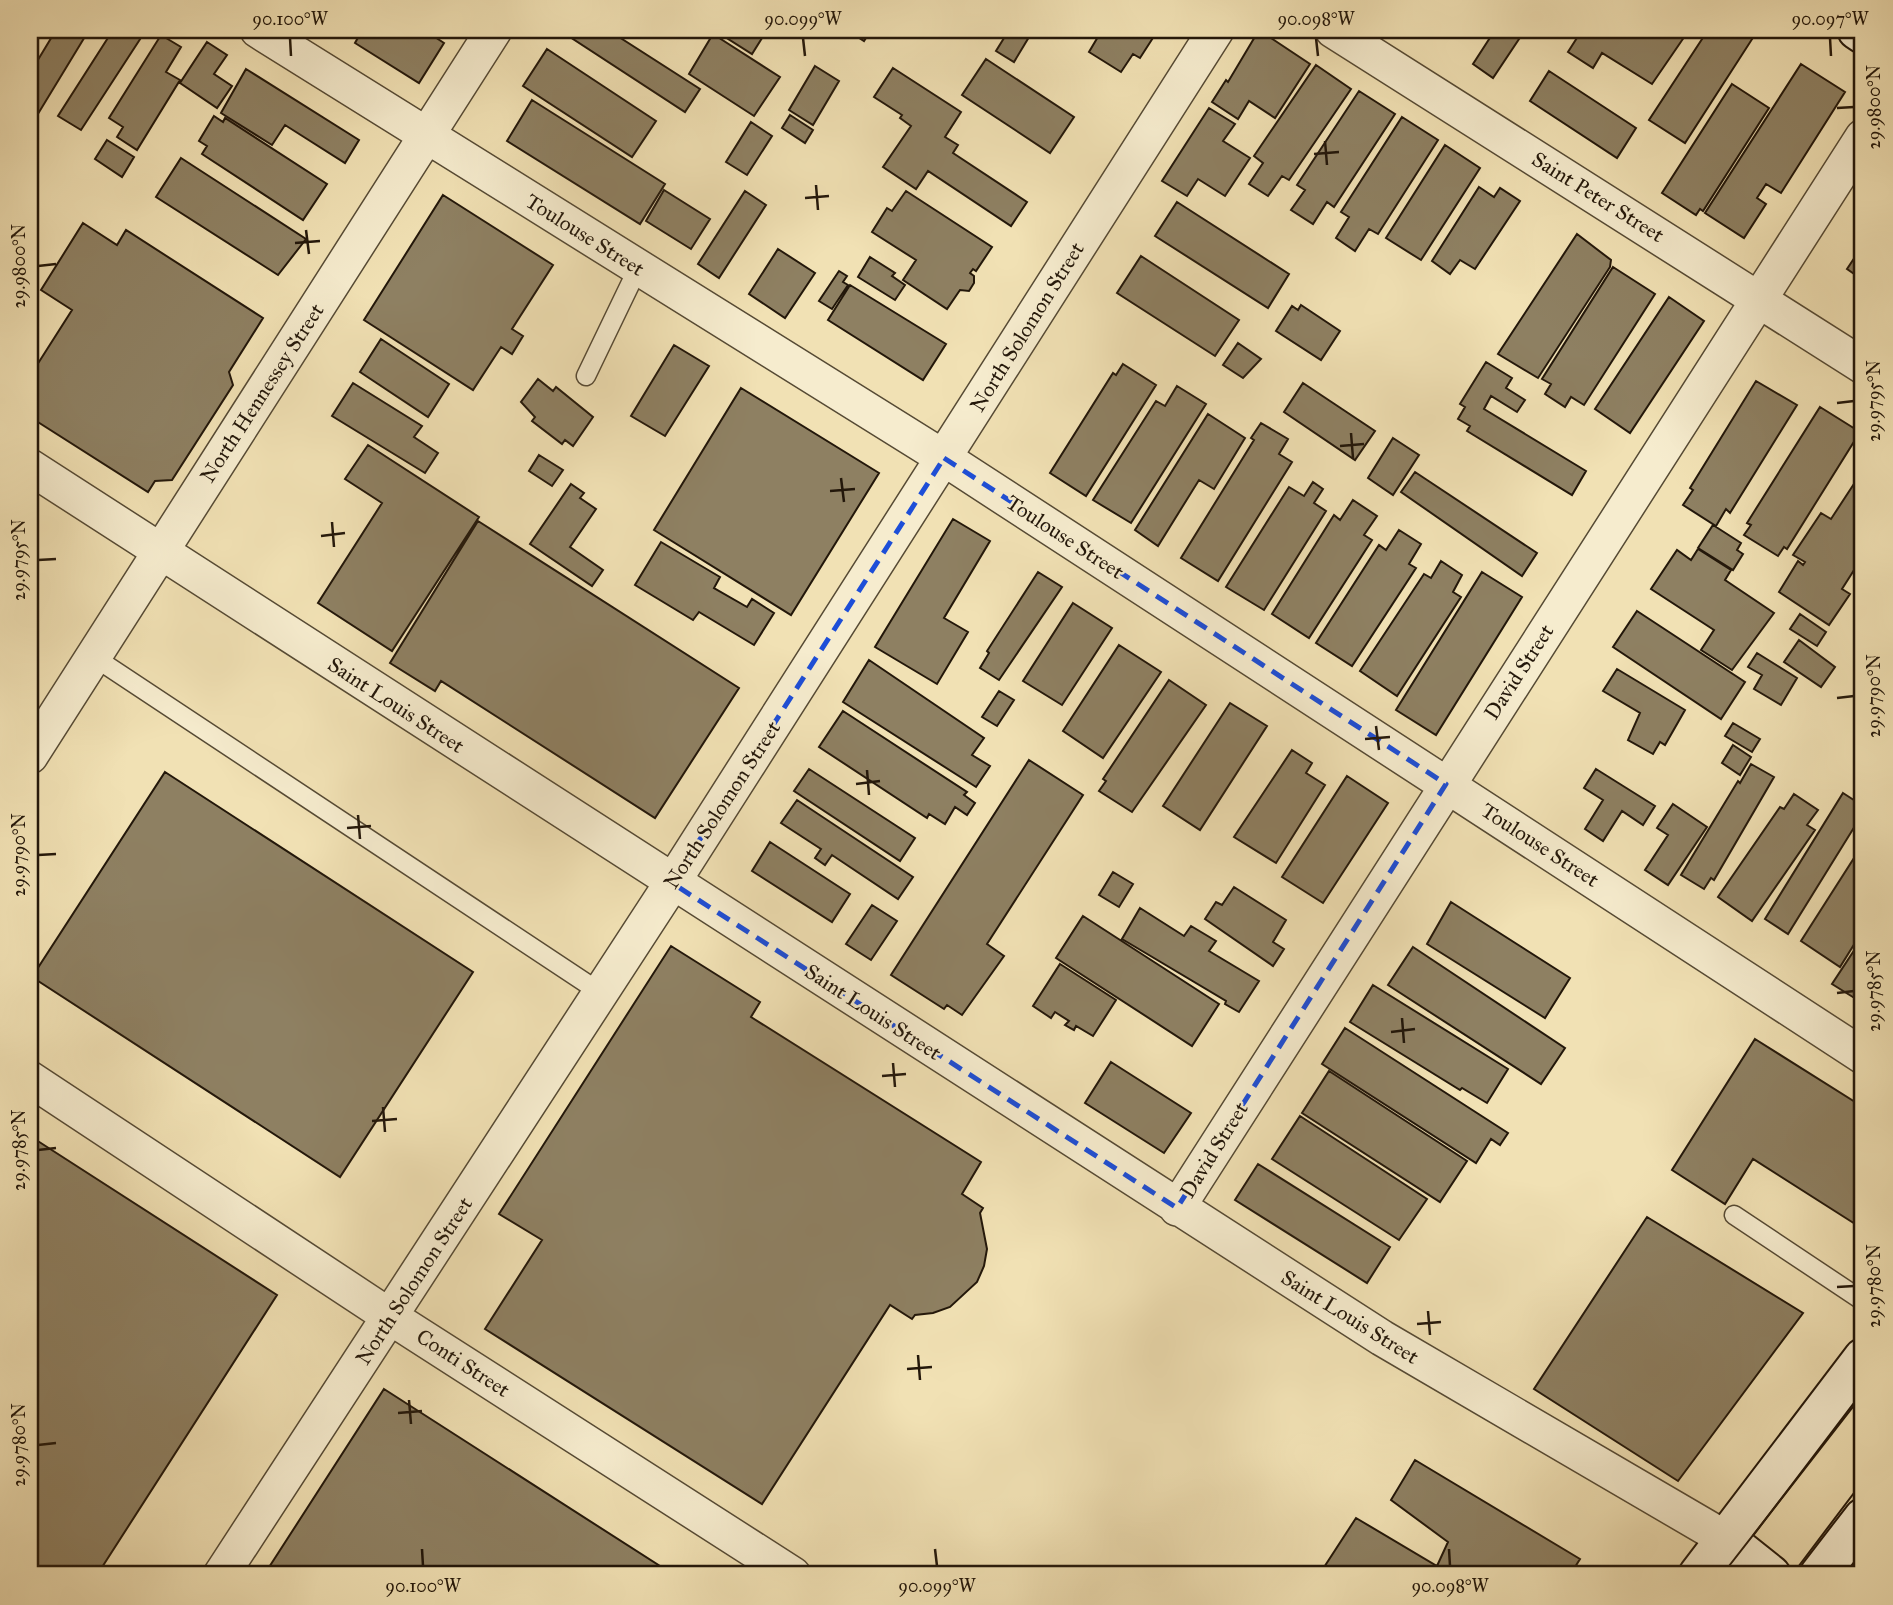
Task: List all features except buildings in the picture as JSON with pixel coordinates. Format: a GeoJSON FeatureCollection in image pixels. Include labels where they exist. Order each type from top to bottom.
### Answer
{"type":"FeatureCollection","features":[{"type":"Feature","properties":{"kind":"main road"},"geometry":{"type":"LineString","coordinates":[[1857,30],[1863,34]]}},
{"type":"Feature","properties":{"kind":"main road"},"geometry":{"type":"LineString","coordinates":[[1698,1575],[1863,1357]]}},
{"type":"Feature","properties":{"kind":"main road"},"geometry":{"type":"LineString","coordinates":[[1819,1575],[1863,1518]]}},
{"type":"Feature","properties":{"kind":"main road"},"geometry":{"type":"LineString","coordinates":[[1726,1539],[1771,1575]]}},
{"type":"Feature","properties":{"kind":"street","name":"Toulouse Street"},"geometry":{"type":"LineString","coordinates":[[258,30],[944,458],[1863,1056]]}},
{"type":"Feature","properties":{"kind":"street","name":"North Hennessey Street"},"geometry":{"type":"LineString","coordinates":[[35,737],[94,657],[494,30]]}},
{"type":"Feature","properties":{"kind":"street","name":"North Solomon Street"},"geometry":{"type":"LineString","coordinates":[[221,1575],[392,1318],[1216,30]]}},
{"type":"Feature","properties":{"kind":"street","name":"Saint Peter Street"},"geometry":{"type":"LineString","coordinates":[[1333,30],[1863,366]]}},
{"type":"Feature","properties":{"kind":"street","name":"David Street"},"geometry":{"type":"LineString","coordinates":[[1177,1208],[1446,784],[1863,137]]}},
{"type":"Feature","properties":{"kind":"street","name":"Saint Louis Street"},"geometry":{"type":"LineString","coordinates":[[30,467],[1177,1208],[1433,1369],[1726,1539]]}},
{"type":"Feature","properties":{"kind":"street","name":"Conti Street"},"geometry":{"type":"LineString","coordinates":[[30,1079],[392,1318],[793,1575]]}},
{"type":"Feature","properties":{"kind":"lane"},"geometry":{"type":"LineString","coordinates":[[586,376],[638,268]]}},
{"type":"Feature","properties":{"kind":"lane"},"geometry":{"type":"LineString","coordinates":[[94,657],[601,993]]}},
{"type":"Feature","properties":{"kind":"lane"},"geometry":{"type":"LineString","coordinates":[[1734,1215],[1863,1301]]}},
{"type":"Feature","properties":{"kind":"highlighted area"},"geometry":{"type":"Polygon","coordinates":[[[944,458],[1446,784],[1177,1208],[672,883],[944,458]]]}},
{"type":"Feature","properties":{"kind":"tram line"},"geometry":{"type":"LineString","coordinates":[[1722,1575],[1863,1394]]}},
{"type":"Feature","properties":{"kind":"tram line"},"geometry":{"type":"LineString","coordinates":[[1792,1575],[1863,1481]]}}]}
